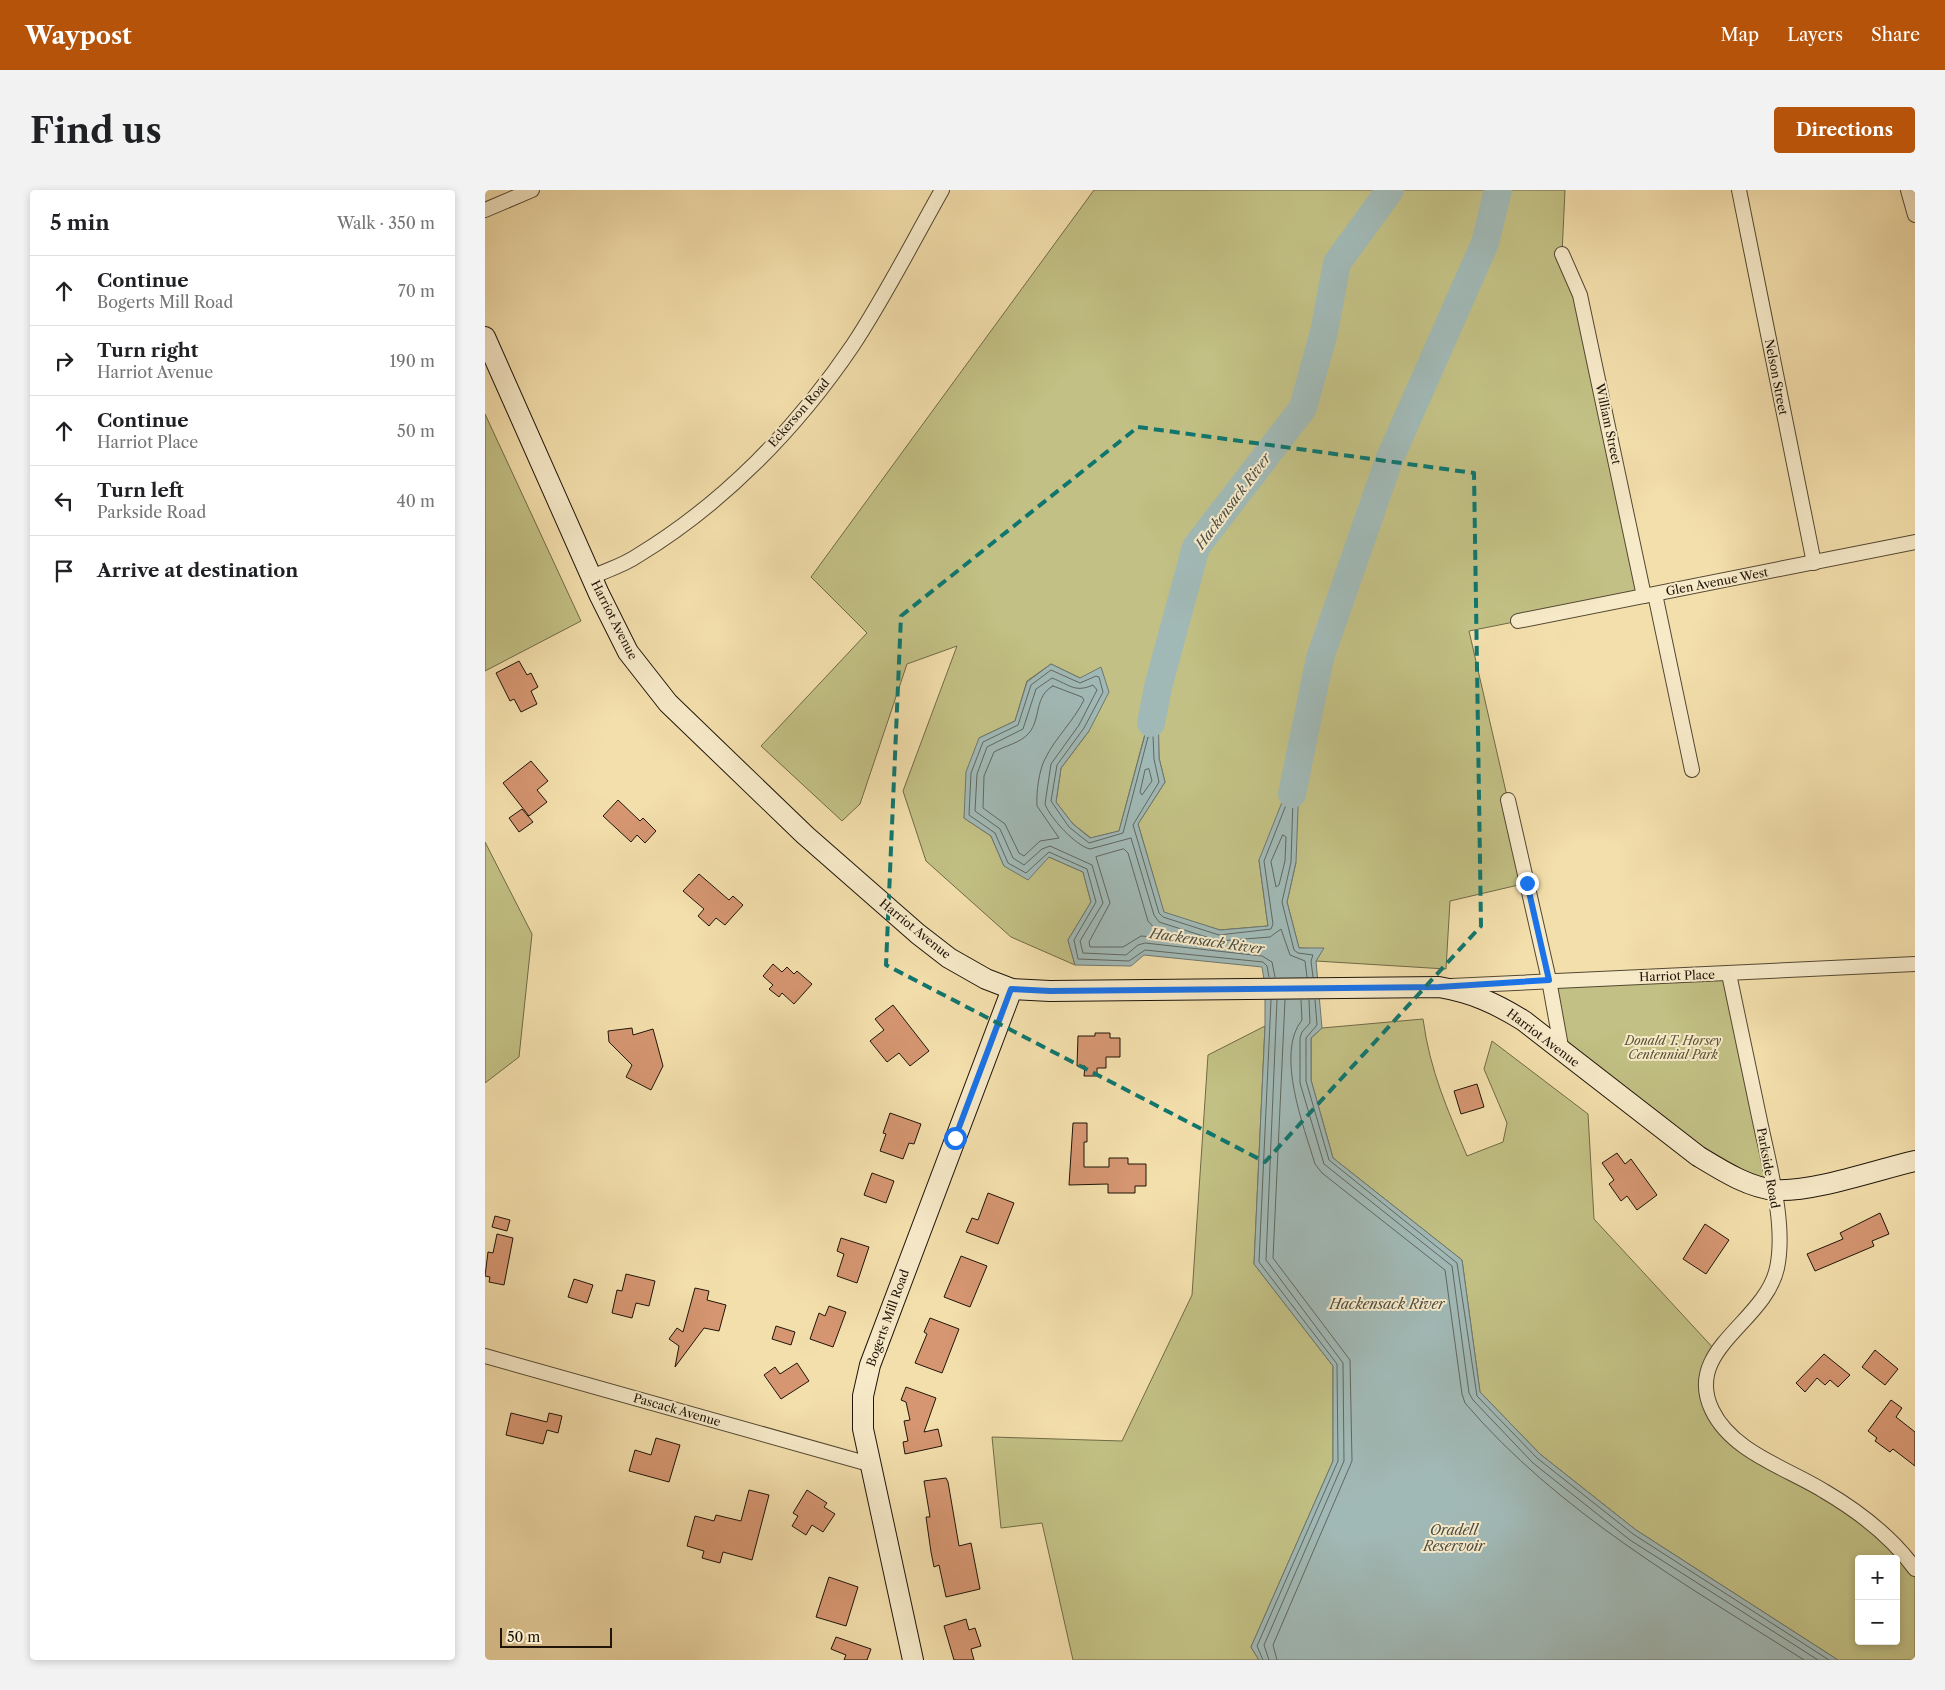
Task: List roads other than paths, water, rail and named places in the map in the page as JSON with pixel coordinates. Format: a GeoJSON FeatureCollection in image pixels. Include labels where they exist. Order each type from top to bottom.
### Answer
{"type":"FeatureCollection","features":[{"type":"Feature","properties":{"kind":"street"},"geometry":{"type":"LineString","coordinates":[[485,210],[532,190]]}},
{"type":"Feature","properties":{"kind":"street","name":"Eckerson Road"},"geometry":{"type":"LineString","coordinates":[[592,577],[636,557],[678,528],[743,474],[791,425],[853,344],[943,190]]}},
{"type":"Feature","properties":{"kind":"street","name":"Nelson Street"},"geometry":{"type":"LineString","coordinates":[[1739,190],[1814,563]]}},
{"type":"Feature","properties":{"kind":"street"},"geometry":{"type":"LineString","coordinates":[[1908,190],[1915,215]]}},
{"type":"Feature","properties":{"kind":"street","name":"William Street"},"geometry":{"type":"LineString","coordinates":[[1562,254],[1580,295],[1691,770]]}},
{"type":"Feature","properties":{"kind":"street","name":"Harriot Avenue"},"geometry":{"type":"LineString","coordinates":[[485,337],[592,577],[629,652],[644,675],[682,718],[805,835],[918,934],[949,958],[986,979],[1011,989],[1050,991],[1319,986],[1439,987],[1467,992],[1497,1004],[1524,1021],[1698,1156],[1725,1172],[1775,1190],[1804,1188],[1915,1161]]}},
{"type":"Feature","properties":{"kind":"street","name":"Glen Avenue West"},"geometry":{"type":"LineString","coordinates":[[1518,621],[1915,542]]}},
{"type":"Feature","properties":{"kind":"street"},"geometry":{"type":"LineString","coordinates":[[1508,800],[1549,980],[1562,1052]]}},
{"type":"Feature","properties":{"kind":"street","name":"Harriot Place"},"geometry":{"type":"LineString","coordinates":[[1439,987],[1549,980],[1729,974],[1915,964]]}},
{"type":"Feature","properties":{"kind":"street","name":"Parkside Road"},"geometry":{"type":"LineString","coordinates":[[1729,974],[1775,1190],[1779,1245],[1777,1268],[1771,1288],[1760,1305],[1716,1351],[1708,1367],[1706,1381],[1712,1410],[1733,1436],[1754,1452],[1824,1491],[1854,1511],[1883,1534],[1915,1569]]}},
{"type":"Feature","properties":{"kind":"street","name":"Bogerts Mill Road"},"geometry":{"type":"LineString","coordinates":[[913,1660],[869,1464],[863,1429],[863,1396],[870,1365],[1011,989]]}},
{"type":"Feature","properties":{"kind":"street","name":"Pascack Avenue"},"geometry":{"type":"LineString","coordinates":[[485,1356],[869,1464]]}},
{"type":"Feature","properties":{"kind":"water","name":"Oradell Reservoir"},"geometry":{"type":"Polygon","coordinates":[[[1051,664],[1080,678],[1101,667],[1109,692],[1089,731],[1061,768],[1056,802],[1073,824],[1090,838],[1119,831],[1158,687],[1159,758],[1165,782],[1138,824],[1164,912],[1220,930],[1268,926],[1259,860],[1300,757],[1296,862],[1287,902],[1299,948],[1324,948],[1316,961],[1322,1028],[1311,1038],[1311,1080],[1333,1158],[1462,1260],[1480,1392],[1540,1454],[1636,1530],[1838,1660],[1259,1660],[1251,1647],[1333,1461],[1333,1366],[1254,1264],[1265,1026],[1265,986],[1262,967],[1144,955],[1131,966],[1075,965],[1068,940],[1091,902],[1083,872],[1049,857],[1028,880],[1004,866],[991,836],[964,818],[966,772],[979,738],[1015,721],[1027,682],[1051,664]]]}},
{"type":"Feature","properties":{"kind":"waterway","name":"Hackensack River"},"geometry":{"type":"LineString","coordinates":[[1151,723],[1158,687],[1196,547],[1303,408],[1324,332],[1337,263],[1390,190]]}},
{"type":"Feature","properties":{"kind":"waterway"},"geometry":{"type":"LineString","coordinates":[[1292,794],[1320,658],[1389,460],[1485,243],[1498,190]]}},
{"type":"Feature","properties":{"kind":"park label","name":"Donald T. Horsey Centennial Park"},"geometry":{"type":"Point","coordinates":[1673,1048]}}]}
